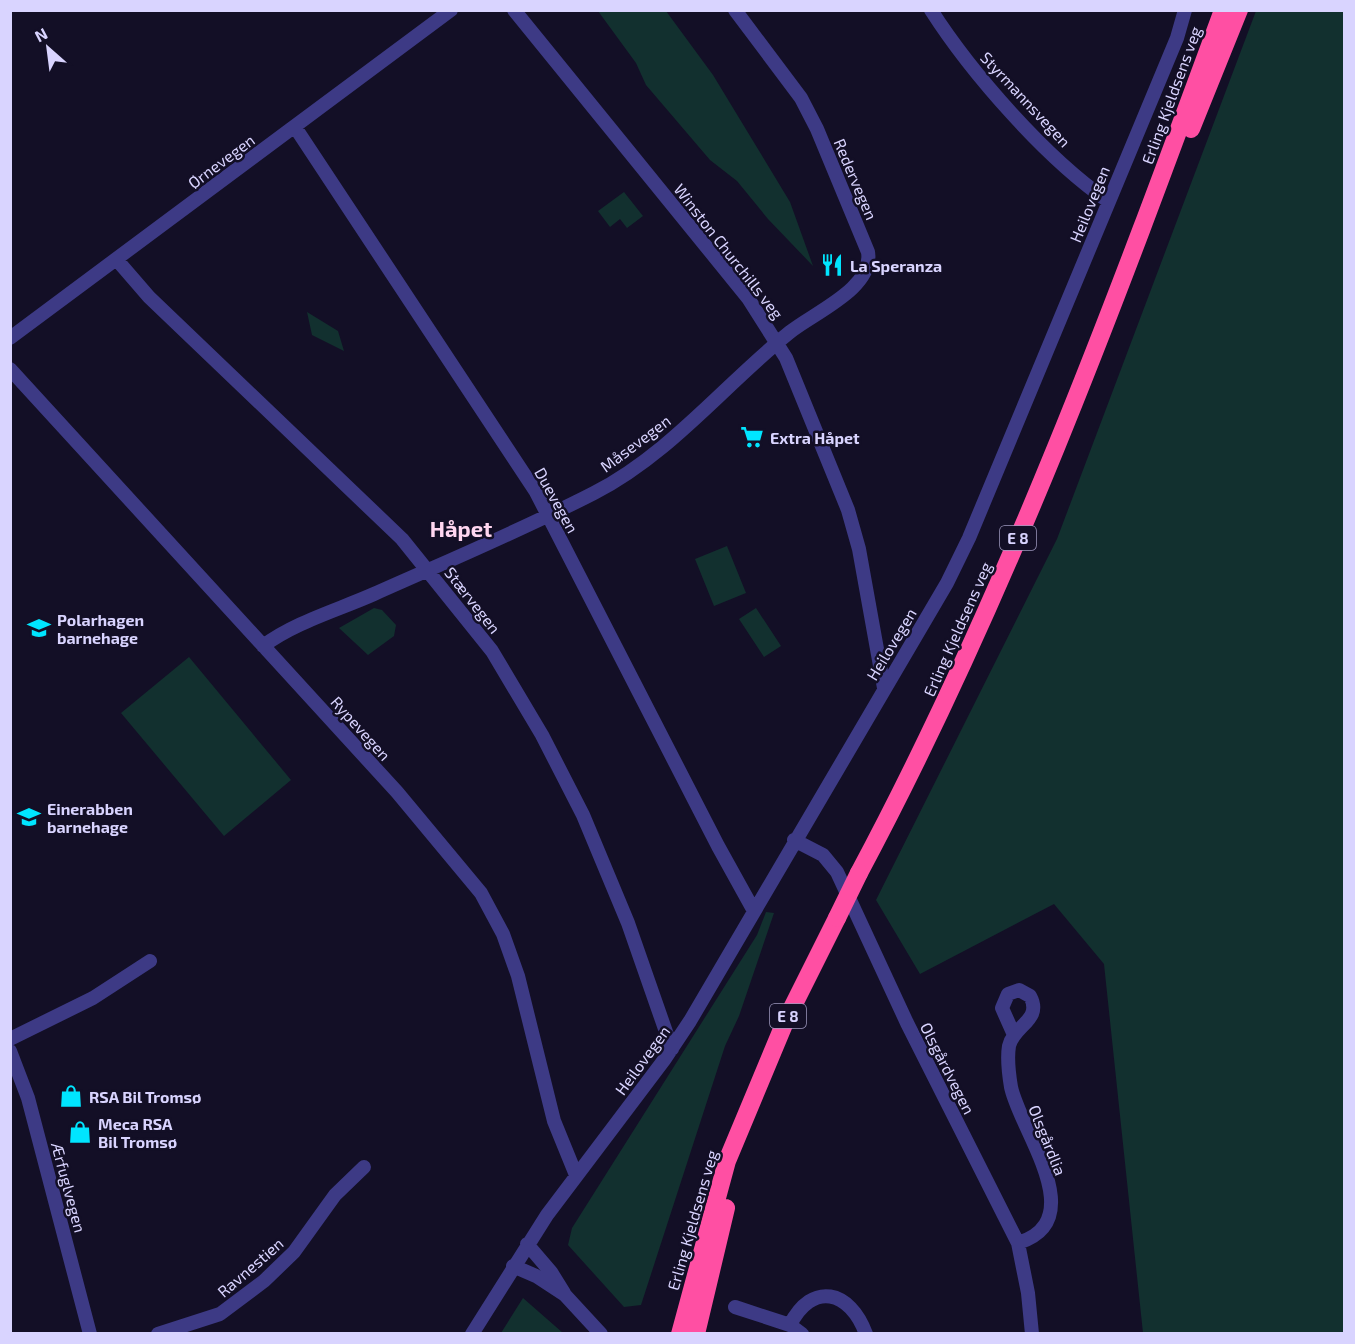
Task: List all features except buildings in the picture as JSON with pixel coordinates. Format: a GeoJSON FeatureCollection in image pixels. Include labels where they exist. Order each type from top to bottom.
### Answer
{"type":"FeatureCollection","features":[{"type":"Feature","properties":{"kind":"highway","name":"Erling Kjeldsens veg"},"geometry":{"type":"LineString","coordinates":[[680,1334],[727,1161],[747,1119],[785,1022],[933,730],[985,617],[1155,194],[1223,10]]}},
{"type":"Feature","properties":{"kind":"highway","name":"Erling Kjeldsens veg"},"geometry":{"type":"LineString","coordinates":[[1155,194],[1196,119],[1239,10]]}},
{"type":"Feature","properties":{"kind":"highway","name":"Erling Kjeldsens veg"},"geometry":{"type":"LineString","coordinates":[[696,1334],[747,1119]]}},
{"type":"Feature","properties":{"kind":"highway","name":"E 8"},"geometry":{"type":"LineString","coordinates":[[667,1334],[685,1314]]}},
{"type":"Feature","properties":{"kind":"street","name":"Ørnevegen"},"geometry":{"type":"LineString","coordinates":[[10,338],[451,10]]}},
{"type":"Feature","properties":{"kind":"street","name":"Winston Churchills veg"},"geometry":{"type":"LineString","coordinates":[[514,10],[748,298],[778,342],[799,388],[854,529],[884,688]]}},
{"type":"Feature","properties":{"kind":"street","name":"Redervegen"},"geometry":{"type":"LineString","coordinates":[[735,10],[801,98],[853,213],[869,259],[863,278],[857,285],[778,342]]}},
{"type":"Feature","properties":{"kind":"street","name":"Styrmannsvegen"},"geometry":{"type":"LineString","coordinates":[[931,10],[964,57],[1006,106],[1071,171],[1108,201]]}},
{"type":"Feature","properties":{"kind":"street","name":"Heilovegen"},"geometry":{"type":"LineString","coordinates":[[472,1334],[513,1266],[576,1175],[672,1049],[958,561],[1177,38],[1185,10]]}},
{"type":"Feature","properties":{"kind":"street","name":"Duevegen"},"geometry":{"type":"LineString","coordinates":[[295,127],[511,453],[548,514],[718,846],[754,911]]}},
{"type":"Feature","properties":{"kind":"street","name":"Stærvegen"},"geometry":{"type":"LineString","coordinates":[[117,260],[149,297],[402,539],[492,651],[558,765],[609,875],[672,1049]]}},
{"type":"Feature","properties":{"kind":"street","name":"Måsevegen"},"geometry":{"type":"LineString","coordinates":[[263,646],[291,629],[594,493],[643,463],[778,342]]}},
{"type":"Feature","properties":{"kind":"street","name":"Rypevegen"},"geometry":{"type":"LineString","coordinates":[[10,369],[405,801],[481,893],[503,934],[518,976],[554,1121],[576,1175]]}},
{"type":"Feature","properties":{"kind":"street","name":"Olsgårdvegen"},"geometry":{"type":"LineString","coordinates":[[794,840],[824,855],[837,872],[907,1023],[1018,1243],[1028,1293],[1032,1334]]}},
{"type":"Feature","properties":{"kind":"street"},"geometry":{"type":"LineString","coordinates":[[10,1039],[93,998],[150,961]]}},
{"type":"Feature","properties":{"kind":"street","name":"Olsgårdlia"},"geometry":{"type":"LineString","coordinates":[[1014,1035],[1009,1053],[1011,1085],[1021,1117],[1043,1162],[1051,1196],[1049,1214],[1043,1227],[1037,1234],[1018,1243]]}},
{"type":"Feature","properties":{"kind":"street","name":"Ærfuglvegen"},"geometry":{"type":"LineString","coordinates":[[10,1051],[28,1098],[90,1334]]}},
{"type":"Feature","properties":{"kind":"street","name":"Ravnestien"},"geometry":{"type":"LineString","coordinates":[[159,1334],[220,1314],[264,1281],[294,1252],[334,1195],[364,1167]]}},
{"type":"Feature","properties":{"kind":"street"},"geometry":{"type":"LineString","coordinates":[[528,1244],[551,1272],[565,1294],[601,1334]]}},
{"type":"Feature","properties":{"kind":"street"},"geometry":{"type":"LineString","coordinates":[[513,1266],[536,1276],[565,1294]]}},
{"type":"Feature","properties":{"kind":"street"},"geometry":{"type":"LineString","coordinates":[[790,1325],[797,1311],[807,1301],[823,1295],[838,1298],[852,1308],[866,1334]]}},
{"type":"Feature","properties":{"kind":"street"},"geometry":{"type":"LineString","coordinates":[[735,1307],[790,1325],[802,1334]]}},
{"type":"Feature","properties":{"kind":"green space"},"geometry":{"type":"Polygon","coordinates":[[[598,11],[666,11],[713,75],[790,202],[813,266],[768,219],[737,181],[710,160],[646,85],[636,63],[598,11]]]}},
{"type":"Feature","properties":{"kind":"green space"},"geometry":{"type":"Polygon","coordinates":[[[1256,11],[1344,11],[1344,1333],[1143,1333],[1104,964],[1054,904],[920,974],[876,900],[1057,539],[1256,11]]]}},
{"type":"Feature","properties":{"kind":"green space"},"geometry":{"type":"Polygon","coordinates":[[[624,192],[643,216],[627,228],[620,219],[610,227],[598,211],[624,192]]]}},
{"type":"Feature","properties":{"kind":"green space"},"geometry":{"type":"Polygon","coordinates":[[[307,312],[338,331],[344,351],[312,335],[307,312]]]}},
{"type":"Feature","properties":{"kind":"green space"},"geometry":{"type":"Polygon","coordinates":[[[727,546],[746,593],[714,606],[695,559],[727,546]]]}},
{"type":"Feature","properties":{"kind":"green space"},"geometry":{"type":"Polygon","coordinates":[[[374,608],[382,610],[396,625],[394,636],[368,655],[339,628],[374,608]]]}},
{"type":"Feature","properties":{"kind":"green space"},"geometry":{"type":"Polygon","coordinates":[[[756,608],[781,646],[764,657],[739,619],[756,608]]]}},
{"type":"Feature","properties":{"kind":"green space"},"geometry":{"type":"Polygon","coordinates":[[[189,657],[291,780],[224,836],[121,713],[189,657]]]}},
{"type":"Feature","properties":{"kind":"green space"},"geometry":{"type":"Polygon","coordinates":[[[766,912],[774,913],[739,1016],[725,1046],[641,1305],[624,1307],[568,1245],[572,1228],[757,935],[766,912]]]}},
{"type":"Feature","properties":{"kind":"green space"},"geometry":{"type":"Polygon","coordinates":[[[523,1298],[563,1333],[501,1333],[523,1298]]]}},
{"type":"Feature","properties":{"kind":"place","name":"La Speranza"},"geometry":{"type":"Point","coordinates":[832,265]}},
{"type":"Feature","properties":{"kind":"place","name":"Extra Håpet"},"geometry":{"type":"Point","coordinates":[752,437]}},
{"type":"Feature","properties":{"kind":"place","name":"Polarhagen barnehage"},"geometry":{"type":"Point","coordinates":[39,628]}},
{"type":"Feature","properties":{"kind":"place","name":"Einerabben barnehage"},"geometry":{"type":"Point","coordinates":[29,817]}},
{"type":"Feature","properties":{"kind":"place","name":"RSA Bil Tromsø"},"geometry":{"type":"Point","coordinates":[71,1096]}},
{"type":"Feature","properties":{"kind":"place","name":"Meca RSA Bil Tromsø"},"geometry":{"type":"Point","coordinates":[80,1132]}},
{"type":"Feature","properties":{"kind":"district","name":"Håpet"},"geometry":{"type":"Point","coordinates":[461,528]}}]}
